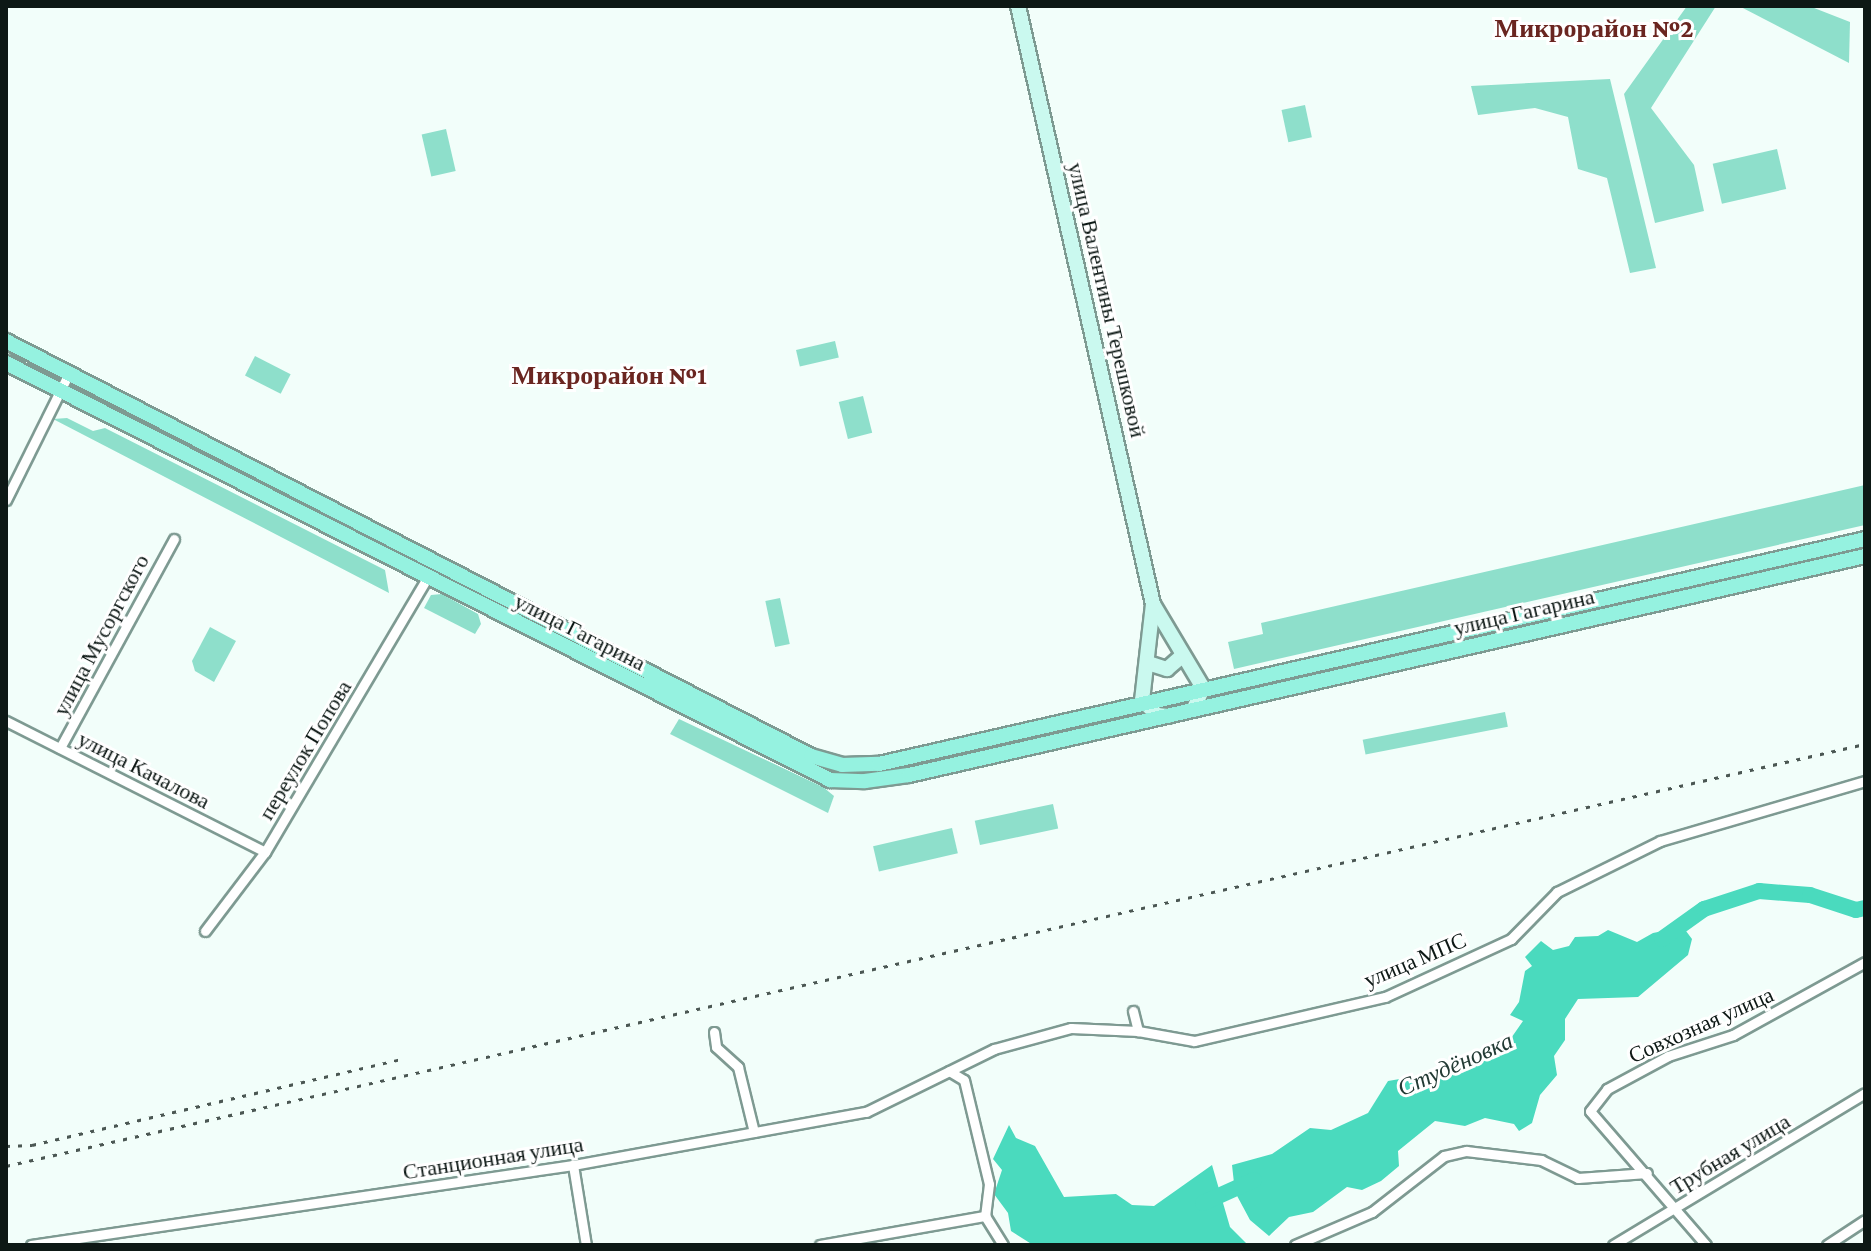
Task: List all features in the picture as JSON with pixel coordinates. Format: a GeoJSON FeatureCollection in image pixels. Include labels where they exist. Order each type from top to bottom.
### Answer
{"type":"FeatureCollection","features":[{"type":"Feature","properties":{"kind":"main road","name":"улица Валентины Терешковой"},"geometry":{"type":"LineString","coordinates":[[1018,6],[1155,612]]}},
{"type":"Feature","properties":{"kind":"main road","name":"улица Гагарина"},"geometry":{"type":"LineString","coordinates":[[6,341],[811,756],[842,765],[879,764],[1142,700],[1865,539]]}},
{"type":"Feature","properties":{"kind":"main road","name":"улица Гагарина"},"geometry":{"type":"LineString","coordinates":[[6,363],[426,580],[830,780],[865,781],[909,775],[1865,556]]}},
{"type":"Feature","properties":{"kind":"main road"},"geometry":{"type":"LineString","coordinates":[[1545,611],[1550,628]]}},
{"type":"Feature","properties":{"kind":"main road"},"geometry":{"type":"LineString","coordinates":[[1155,612],[1203,688],[1193,710]]}},
{"type":"Feature","properties":{"kind":"main road"},"geometry":{"type":"LineString","coordinates":[[1155,612],[1142,700],[1148,709],[1168,716]]}},
{"type":"Feature","properties":{"kind":"main road"},"geometry":{"type":"LineString","coordinates":[[1148,663],[1167,669],[1182,656]]}},
{"type":"Feature","properties":{"kind":"main road"},"geometry":{"type":"LineString","coordinates":[[629,681],[637,666]]}},
{"type":"Feature","properties":{"kind":"street"},"geometry":{"type":"LineString","coordinates":[[6,500],[69,373]]}},
{"type":"Feature","properties":{"kind":"street","name":"улица Мусоргского"},"geometry":{"type":"LineString","coordinates":[[60,748],[174,539]]}},
{"type":"Feature","properties":{"kind":"street","name":"переулок Попова"},"geometry":{"type":"LineString","coordinates":[[205,931],[265,852],[426,580]]}},
{"type":"Feature","properties":{"kind":"street","name":"улица Качалова"},"geometry":{"type":"LineString","coordinates":[[6,721],[265,852]]}},
{"type":"Feature","properties":{"kind":"street","name":"улица МПС"},"geometry":{"type":"LineString","coordinates":[[949,1071],[994,1049],[1071,1028],[1138,1031],[1194,1041],[1385,997],[1511,939],[1557,892],[1660,841],[1865,781]]}},
{"type":"Feature","properties":{"kind":"street","name":"Совхозная улица"},"geometry":{"type":"LineString","coordinates":[[1647,1173],[1590,1111],[1607,1089],[1668,1056],[1733,1035],[1865,962]]}},
{"type":"Feature","properties":{"kind":"street"},"geometry":{"type":"LineString","coordinates":[[1133,1011],[1138,1031]]}},
{"type":"Feature","properties":{"kind":"street"},"geometry":{"type":"LineString","coordinates":[[714,1032],[716,1047],[738,1067],[754,1132]]}},
{"type":"Feature","properties":{"kind":"street"},"geometry":{"type":"LineString","coordinates":[[949,1071],[964,1080],[989,1184],[985,1216],[1003,1245]]}},
{"type":"Feature","properties":{"kind":"street","name":"Станционная улица"},"geometry":{"type":"LineString","coordinates":[[31,1245],[573,1165],[866,1112],[949,1071]]}},
{"type":"Feature","properties":{"kind":"street","name":"Трубная улица"},"geometry":{"type":"LineString","coordinates":[[1613,1245],[1865,1093]]}},
{"type":"Feature","properties":{"kind":"street"},"geometry":{"type":"LineString","coordinates":[[1295,1245],[1372,1212],[1444,1156],[1466,1151],[1541,1160],[1578,1178],[1647,1173],[1706,1245]]}},
{"type":"Feature","properties":{"kind":"street"},"geometry":{"type":"LineString","coordinates":[[573,1165],[586,1245]]}},
{"type":"Feature","properties":{"kind":"street"},"geometry":{"type":"LineString","coordinates":[[820,1245],[985,1216]]}},
{"type":"Feature","properties":{"kind":"street"},"geometry":{"type":"LineString","coordinates":[[1827,1245],[1865,1220]]}},
{"type":"Feature","properties":{"kind":"street"},"geometry":{"type":"LineString","coordinates":[[128,1233],[129,1245]]}},
{"type":"Feature","properties":{"kind":"shaded area"},"geometry":{"type":"Polygon","coordinates":[[[1687,6],[1716,6],[1651,108],[1694,165],[1704,211],[1655,223],[1624,94],[1687,6]]]}},
{"type":"Feature","properties":{"kind":"shaded area"},"geometry":{"type":"Polygon","coordinates":[[[1739,6],[1809,6],[1850,22],[1849,63],[1739,6]]]}},
{"type":"Feature","properties":{"kind":"shaded area"},"geometry":{"type":"Polygon","coordinates":[[[1610,79],[1656,268],[1630,273],[1607,178],[1578,169],[1568,117],[1535,108],[1478,115],[1471,86],[1610,79]]]}},
{"type":"Feature","properties":{"kind":"shaded area"},"geometry":{"type":"Polygon","coordinates":[[[1305,105],[1312,137],[1288,142],[1282,110],[1305,105]]]}},
{"type":"Feature","properties":{"kind":"shaded area"},"geometry":{"type":"Polygon","coordinates":[[[446,129],[456,171],[431,177],[422,135],[446,129]]]}},
{"type":"Feature","properties":{"kind":"shaded area"},"geometry":{"type":"Polygon","coordinates":[[[1777,149],[1786,189],[1722,204],[1713,164],[1777,149]]]}},
{"type":"Feature","properties":{"kind":"shaded area"},"geometry":{"type":"Polygon","coordinates":[[[835,341],[839,358],[800,367],[796,350],[835,341]]]}},
{"type":"Feature","properties":{"kind":"shaded area"},"geometry":{"type":"Polygon","coordinates":[[[255,356],[291,374],[281,394],[245,376],[255,356]]]}},
{"type":"Feature","properties":{"kind":"shaded area"},"geometry":{"type":"Polygon","coordinates":[[[863,396],[872,433],[848,439],[839,402],[863,396]]]}},
{"type":"Feature","properties":{"kind":"shaded area"},"geometry":{"type":"Polygon","coordinates":[[[67,418],[93,431],[105,428],[385,570],[389,593],[53,419],[67,418]]]}},
{"type":"Feature","properties":{"kind":"shaded area"},"geometry":{"type":"Polygon","coordinates":[[[1865,485],[1865,525],[1234,669],[1228,642],[1263,634],[1261,623],[1865,485]]]}},
{"type":"Feature","properties":{"kind":"shaded area"},"geometry":{"type":"Polygon","coordinates":[[[442,594],[478,614],[481,624],[475,634],[424,608],[431,595],[442,594]]]}},
{"type":"Feature","properties":{"kind":"shaded area"},"geometry":{"type":"Polygon","coordinates":[[[780,598],[790,644],[775,647],[765,601],[780,598]]]}},
{"type":"Feature","properties":{"kind":"shaded area"},"geometry":{"type":"Polygon","coordinates":[[[210,627],[236,641],[214,682],[195,671],[192,661],[210,627]]]}},
{"type":"Feature","properties":{"kind":"shaded area"},"geometry":{"type":"Polygon","coordinates":[[[1505,712],[1508,727],[1366,754],[1363,740],[1505,712]]]}},
{"type":"Feature","properties":{"kind":"shaded area"},"geometry":{"type":"Polygon","coordinates":[[[679,719],[823,787],[834,796],[828,813],[670,734],[679,719]]]}},
{"type":"Feature","properties":{"kind":"shaded area"},"geometry":{"type":"Polygon","coordinates":[[[1053,804],[1058,828],[980,845],[975,821],[1053,804]]]}},
{"type":"Feature","properties":{"kind":"shaded area"},"geometry":{"type":"Polygon","coordinates":[[[952,828],[958,853],[879,872],[873,846],[952,828]]]}},
{"type":"Feature","properties":{"kind":"shaded area"},"geometry":{"type":"Polygon","coordinates":[[[1683,927],[1692,939],[1688,955],[1638,997],[1578,999],[1565,1019],[1565,1040],[1554,1056],[1557,1075],[1540,1095],[1532,1123],[1519,1131],[1514,1124],[1485,1118],[1465,1126],[1435,1121],[1398,1151],[1399,1166],[1381,1181],[1362,1190],[1347,1187],[1313,1212],[1289,1217],[1269,1236],[1250,1220],[1235,1192],[1232,1165],[1272,1154],[1310,1128],[1331,1130],[1368,1113],[1388,1081],[1459,1069],[1466,1058],[1500,1054],[1523,1021],[1510,1015],[1519,1002],[1525,971],[1532,966],[1525,957],[1541,941],[1553,950],[1569,946],[1575,937],[1598,936],[1608,930],[1637,942],[1653,933],[1683,927]]]}},
{"type":"Feature","properties":{"kind":"shaded area"},"geometry":{"type":"Polygon","coordinates":[[[1009,1125],[1016,1138],[1035,1146],[1064,1197],[1116,1194],[1132,1205],[1154,1206],[1212,1165],[1230,1227],[1248,1245],[1033,1245],[1011,1231],[1008,1213],[994,1194],[1002,1170],[993,1159],[1009,1125]]]}},
{"type":"Feature","properties":{"kind":"waterway","name":"Студёновка"},"geometry":{"type":"LineString","coordinates":[[1662,939],[1704,909],[1759,891],[1810,895],[1856,910],[1865,908]]}},
{"type":"Feature","properties":{"kind":"waterway","name":"Студёновка"},"geometry":{"type":"LineString","coordinates":[[1203,1203],[1254,1180]]}},
{"type":"Feature","properties":{"kind":"railway"},"geometry":{"type":"LineString","coordinates":[[6,1166],[1865,744]]}},
{"type":"Feature","properties":{"kind":"railway"},"geometry":{"type":"LineString","coordinates":[[6,1146],[32,1145],[403,1059]]}},
{"type":"Feature","properties":{"kind":"district","name":"Микрорайон №2"},"geometry":{"type":"Point","coordinates":[1594,29]}},
{"type":"Feature","properties":{"kind":"district","name":"Микрорайон №1"},"geometry":{"type":"Point","coordinates":[609,376]}}]}
